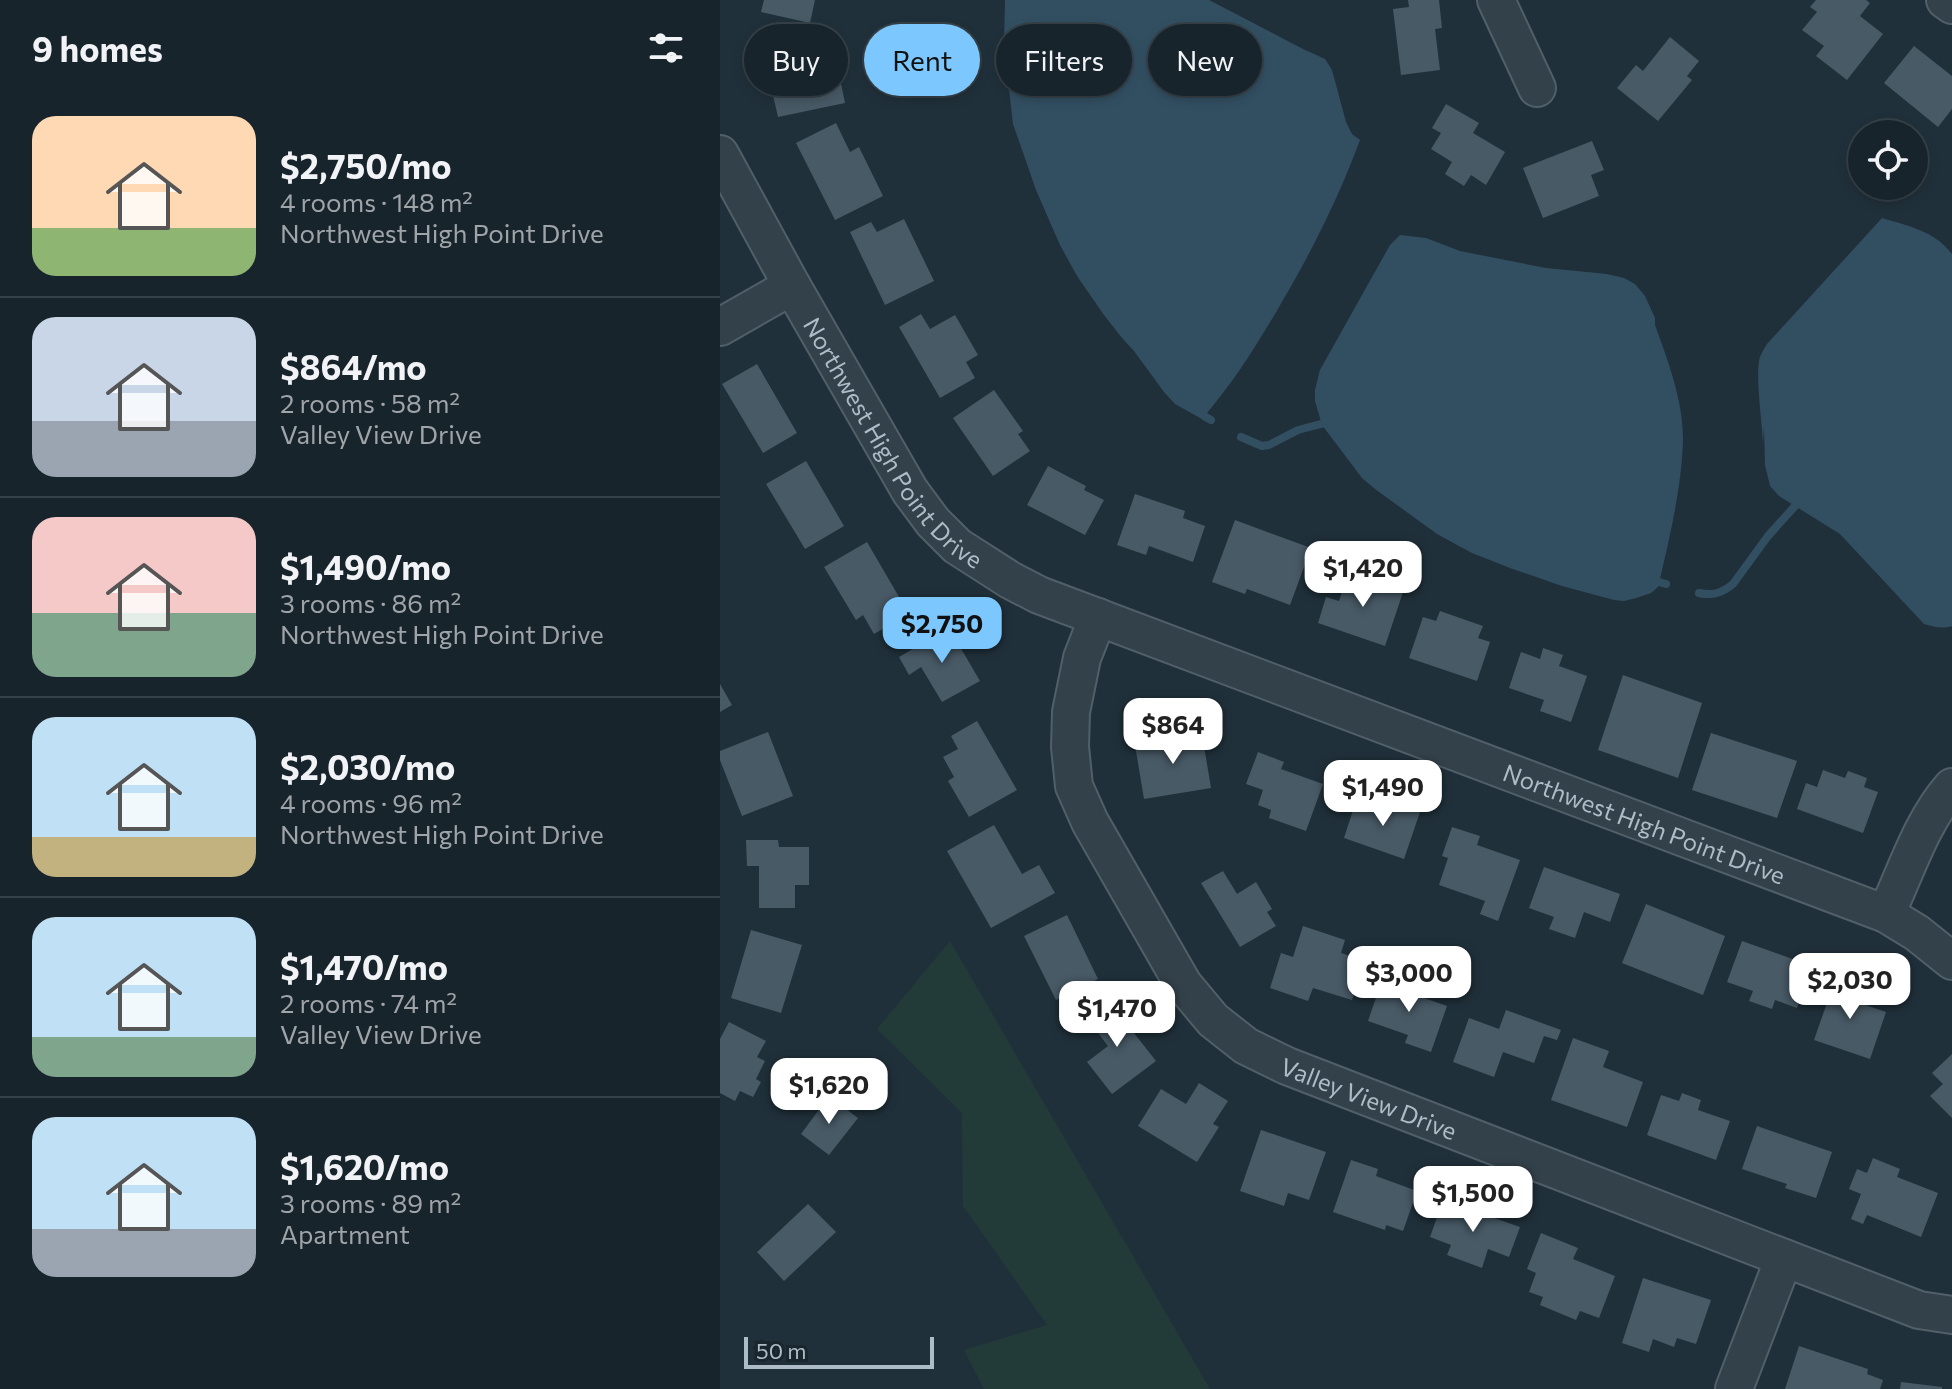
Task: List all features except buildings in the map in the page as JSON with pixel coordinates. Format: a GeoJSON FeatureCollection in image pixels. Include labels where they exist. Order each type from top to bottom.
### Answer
{"type":"FeatureCollection","features":[{"type":"Feature","properties":{"kind":"street"},"geometry":{"type":"LineString","coordinates":[[1496,0],[1537,88]]}},
{"type":"Feature","properties":{"kind":"street"},"geometry":{"type":"LineString","coordinates":[[1945,0],[1952,5]]}},
{"type":"Feature","properties":{"kind":"street","name":"Northwest High Point Drive"},"geometry":{"type":"LineString","coordinates":[[720,154],[910,491],[933,522],[957,546],[1039,595],[1886,914],[1917,933],[1952,961]]}},
{"type":"Feature","properties":{"kind":"street"},"geometry":{"type":"LineString","coordinates":[[720,327],[792,286]]}},
{"type":"Feature","properties":{"kind":"street","name":"Valley View Drive"},"geometry":{"type":"LineString","coordinates":[[1098,617],[1082,658],[1071,712],[1070,747],[1074,786],[1090,822],[1183,984],[1213,1020],[1246,1046],[1287,1066],[1919,1310],[1952,1315]]}},
{"type":"Feature","properties":{"kind":"street"},"geometry":{"type":"LineString","coordinates":[[1886,914],[1924,832],[1952,787]]}},
{"type":"Feature","properties":{"kind":"street"},"geometry":{"type":"LineString","coordinates":[[1734,1389],[1784,1258]]}},
{"type":"Feature","properties":{"kind":"green space"},"geometry":{"type":"Polygon","coordinates":[[[950,941],[1210,1389],[984,1389],[964,1350],[1047,1325],[963,1206],[962,1113],[877,1029],[950,941]]]}},
{"type":"Feature","properties":{"kind":"water"},"geometry":{"type":"Polygon","coordinates":[[[1005,0],[1209,0],[1255,24],[1148,24],[1148,96],[1262,96],[1262,28],[1325,59],[1332,70],[1346,122],[1352,134],[1360,140],[1333,205],[1291,287],[1243,365],[1202,419],[1175,404],[1164,392],[1077,276],[1036,190],[1013,124],[1010,96],[1132,96],[1132,24],[1004,24],[1005,0]]]}},
{"type":"Feature","properties":{"kind":"water"},"geometry":{"type":"Polygon","coordinates":[[[1882,218],[1929,235],[1952,254],[1952,626],[1948,627],[1924,624],[1840,534],[1779,496],[1770,486],[1765,465],[1758,380],[1761,354],[1882,218]]]}},
{"type":"Feature","properties":{"kind":"water"},"geometry":{"type":"Polygon","coordinates":[[[1400,235],[1426,238],[1460,251],[1546,268],[1624,278],[1635,284],[1645,296],[1674,381],[1683,439],[1670,532],[1658,587],[1651,593],[1624,601],[1614,600],[1562,586],[1472,553],[1437,534],[1362,478],[1322,425],[1315,401],[1320,370],[1390,245],[1400,235]]]}},
{"type":"Feature","properties":{"kind":"waterway"},"geometry":{"type":"LineString","coordinates":[[1204,416],[1211,420]]}},
{"type":"Feature","properties":{"kind":"waterway"},"geometry":{"type":"LineString","coordinates":[[1241,437],[1262,446],[1269,445],[1298,430],[1321,424]]}},
{"type":"Feature","properties":{"kind":"waterway"},"geometry":{"type":"LineString","coordinates":[[1699,593],[1717,593],[1733,584],[1768,536],[1795,506]]}},
{"type":"Feature","properties":{"kind":"waterway"},"geometry":{"type":"LineString","coordinates":[[1659,582],[1666,584]]}}]}
